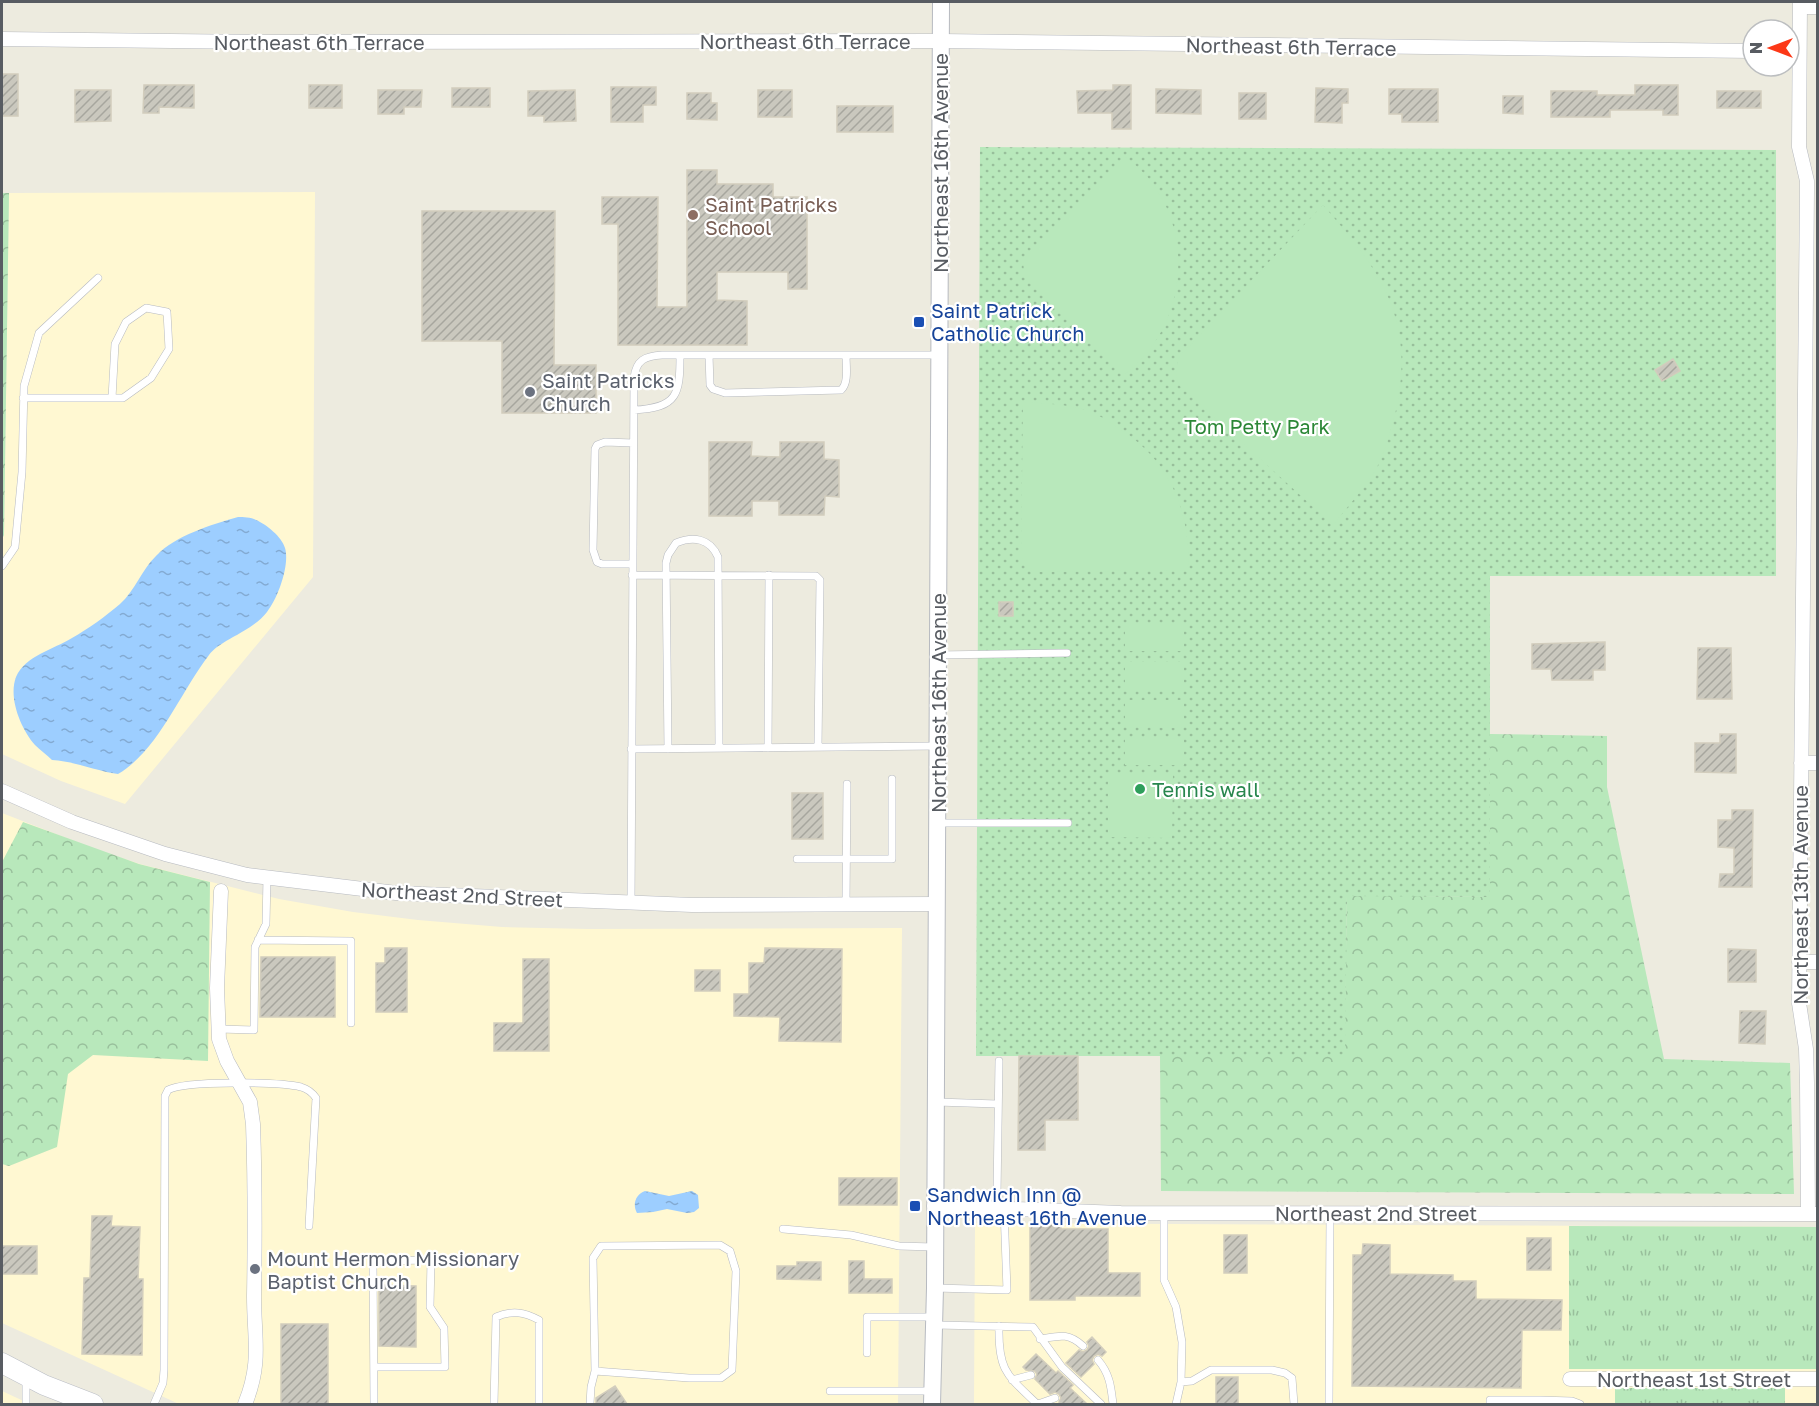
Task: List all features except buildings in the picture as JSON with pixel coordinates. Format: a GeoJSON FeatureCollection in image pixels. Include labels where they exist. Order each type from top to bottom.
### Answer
{"type":"FeatureCollection","features":[{"type":"Feature","properties":{"kind":"main road"},"geometry":{"type":"LineString","coordinates":[[2,1364],[93,1404]]}},
{"type":"Feature","properties":{"kind":"street","name":"Northeast 16th Avenue"},"geometry":{"type":"LineString","coordinates":[[932,1398],[937,904],[941,2]]}},
{"type":"Feature","properties":{"kind":"street"},"geometry":{"type":"LineString","coordinates":[[1800,4],[1818,8]]}},
{"type":"Feature","properties":{"kind":"street","name":"Northeast 6th Terrace"},"geometry":{"type":"LineString","coordinates":[[2,39],[258,42],[941,41],[1741,51]]}},
{"type":"Feature","properties":{"kind":"street","name":"Northeast 13th Avenue"},"geometry":{"type":"LineString","coordinates":[[1795,78],[1799,147],[1812,181],[1811,369],[1803,564],[1799,1003],[1806,1049],[1813,1214]]}},
{"type":"Feature","properties":{"kind":"street"},"geometry":{"type":"LineString","coordinates":[[1803,564],[1818,564]]}},
{"type":"Feature","properties":{"kind":"street"},"geometry":{"type":"LineString","coordinates":[[1801,763],[1818,763]]}},
{"type":"Feature","properties":{"kind":"street","name":"Northeast 2nd Street"},"geometry":{"type":"LineString","coordinates":[[2,791],[72,822],[165,854],[247,875],[396,893],[631,903],[692,905],[937,904]]}},
{"type":"Feature","properties":{"kind":"street"},"geometry":{"type":"LineString","coordinates":[[221,891],[217,988],[219,1039],[227,1061],[250,1102],[253,1125],[254,1302],[257,1350],[253,1384],[245,1404]]}},
{"type":"Feature","properties":{"kind":"street"},"geometry":{"type":"LineString","coordinates":[[1799,962],[1818,962]]}},
{"type":"Feature","properties":{"kind":"street","name":"Northeast 2nd Street"},"geometry":{"type":"LineString","coordinates":[[934,1206],[1164,1214],[1813,1214]]}},
{"type":"Feature","properties":{"kind":"street","name":"Northeast 1st Street"},"geometry":{"type":"LineString","coordinates":[[1570,1379],[1818,1379]]}},
{"type":"Feature","properties":{"kind":"lane"},"geometry":{"type":"LineString","coordinates":[[2,566],[15,547],[22,472],[24,386],[39,333],[98,278]]}},
{"type":"Feature","properties":{"kind":"lane"},"geometry":{"type":"LineString","coordinates":[[23,398],[112,398],[123,398],[151,378],[169,349],[168,312],[146,308],[126,322],[115,344],[112,398]]}},
{"type":"Feature","properties":{"kind":"lane"},"geometry":{"type":"LineString","coordinates":[[634,410],[658,407],[672,399],[678,388],[680,355]]}},
{"type":"Feature","properties":{"kind":"lane"},"geometry":{"type":"LineString","coordinates":[[709,355],[710,385],[719,392],[736,393],[841,390],[845,387],[846,382],[846,355]]}},
{"type":"Feature","properties":{"kind":"lane"},"geometry":{"type":"LineString","coordinates":[[631,903],[635,370],[642,359],[647,356],[939,355]]}},
{"type":"Feature","properties":{"kind":"lane"},"geometry":{"type":"LineString","coordinates":[[632,564],[602,564],[597,562],[593,550],[595,449],[597,445],[606,442],[633,443]]}},
{"type":"Feature","properties":{"kind":"lane"},"geometry":{"type":"LineString","coordinates":[[668,749],[666,563],[676,543],[689,539],[701,540],[712,545],[718,557],[719,748]]}},
{"type":"Feature","properties":{"kind":"lane"},"geometry":{"type":"LineString","coordinates":[[632,575],[811,575],[820,580],[818,747]]}},
{"type":"Feature","properties":{"kind":"lane"},"geometry":{"type":"LineString","coordinates":[[768,748],[769,575]]}},
{"type":"Feature","properties":{"kind":"lane"},"geometry":{"type":"LineString","coordinates":[[938,655],[1067,653]]}},
{"type":"Feature","properties":{"kind":"lane"},"geometry":{"type":"LineString","coordinates":[[631,749],[938,746]]}},
{"type":"Feature","properties":{"kind":"lane"},"geometry":{"type":"LineString","coordinates":[[797,859],[892,859],[892,779]]}},
{"type":"Feature","properties":{"kind":"lane"},"geometry":{"type":"LineString","coordinates":[[846,904],[847,784]]}},
{"type":"Feature","properties":{"kind":"lane"},"geometry":{"type":"LineString","coordinates":[[937,823],[1068,823]]}},
{"type":"Feature","properties":{"kind":"lane"},"geometry":{"type":"LineString","coordinates":[[219,1029],[254,1030],[255,947],[266,924],[267,877]]}},
{"type":"Feature","properties":{"kind":"lane"},"geometry":{"type":"LineString","coordinates":[[258,940],[351,941],[351,1023]]}},
{"type":"Feature","properties":{"kind":"lane"},"geometry":{"type":"LineString","coordinates":[[934,1288],[1007,1290],[1004,1209],[997,1194],[999,1061]]}},
{"type":"Feature","properties":{"kind":"lane"},"geometry":{"type":"LineString","coordinates":[[154,1404],[163,1383],[164,1370],[165,1096],[168,1090],[180,1085],[239,1083],[280,1084],[311,1091],[316,1098],[309,1226]]}},
{"type":"Feature","properties":{"kind":"lane"},"geometry":{"type":"LineString","coordinates":[[935,1101],[998,1104]]}},
{"type":"Feature","properties":{"kind":"lane"},"geometry":{"type":"LineString","coordinates":[[1164,1214],[1164,1280],[1176,1307],[1182,1342],[1181,1382],[1176,1404]]}},
{"type":"Feature","properties":{"kind":"lane"},"geometry":{"type":"LineString","coordinates":[[1329,1404],[1330,1214]]}},
{"type":"Feature","properties":{"kind":"lane"},"geometry":{"type":"LineString","coordinates":[[783,1229],[851,1235],[899,1246],[933,1246]]}},
{"type":"Feature","properties":{"kind":"lane"},"geometry":{"type":"LineString","coordinates":[[590,1404],[595,1371],[593,1258],[601,1246],[720,1245],[730,1251],[736,1271],[732,1370],[721,1378],[595,1371]]}},
{"type":"Feature","properties":{"kind":"lane"},"geometry":{"type":"LineString","coordinates":[[374,1404],[373,1261],[431,1260],[430,1307],[444,1328],[445,1367],[375,1367]]}},
{"type":"Feature","properties":{"kind":"lane"},"geometry":{"type":"LineString","coordinates":[[494,1404],[496,1317],[508,1312],[527,1313],[539,1320],[539,1404]]}},
{"type":"Feature","properties":{"kind":"lane"},"geometry":{"type":"LineString","coordinates":[[867,1353],[867,1317],[1033,1327],[1062,1367],[1101,1404]]}},
{"type":"Feature","properties":{"kind":"lane"},"geometry":{"type":"LineString","coordinates":[[999,1326],[999,1351],[1003,1367],[1012,1380],[1037,1404],[1055,1398]]}},
{"type":"Feature","properties":{"kind":"lane"},"geometry":{"type":"LineString","coordinates":[[1040,1339],[1065,1336],[1076,1339],[1083,1346]]}},
{"type":"Feature","properties":{"kind":"lane"},"geometry":{"type":"LineString","coordinates":[[1098,1360],[1106,1369],[1111,1384],[1113,1404]]}},
{"type":"Feature","properties":{"kind":"lane"},"geometry":{"type":"LineString","coordinates":[[1052,1370],[1062,1367]]}},
{"type":"Feature","properties":{"kind":"lane"},"geometry":{"type":"LineString","coordinates":[[1181,1382],[1192,1381],[1212,1370],[1272,1370],[1285,1373],[1292,1378],[1294,1404]]}},
{"type":"Feature","properties":{"kind":"lane"},"geometry":{"type":"LineString","coordinates":[[1012,1380],[1031,1375]]}},
{"type":"Feature","properties":{"kind":"lane"},"geometry":{"type":"LineString","coordinates":[[26,1376],[26,1404]]}},
{"type":"Feature","properties":{"kind":"lane"},"geometry":{"type":"LineString","coordinates":[[1074,1391],[1083,1388]]}},
{"type":"Feature","properties":{"kind":"lane"},"geometry":{"type":"LineString","coordinates":[[830,1391],[932,1398]]}},
{"type":"Feature","properties":{"kind":"lane"},"geometry":{"type":"LineString","coordinates":[[1490,1402],[1572,1401],[1580,1404]]}},
{"type":"Feature","properties":{"kind":"shaded area"},"geometry":{"type":"Polygon","coordinates":[[[315,192],[313,577],[125,804],[61,781],[2,754],[2,539],[4,535],[9,193],[315,192]]]}},
{"type":"Feature","properties":{"kind":"shaded area"},"geometry":{"type":"Polygon","coordinates":[[[2,813],[140,864],[279,899],[353,912],[502,927],[902,928],[898,1404],[179,1404],[2,1323],[2,813]]]}},
{"type":"Feature","properties":{"kind":"shaded area"},"geometry":{"type":"Polygon","coordinates":[[[975,1223],[1817,1227],[1817,1404],[974,1404],[975,1223]]]}},
{"type":"Feature","properties":{"kind":"shaded area"},"geometry":{"type":"Polygon","coordinates":[[[2,1391],[30,1404],[2,1404],[2,1391]]]}},
{"type":"Feature","properties":{"kind":"green space","name":"Tom Petty Park"},"geometry":{"type":"Polygon","coordinates":[[[980,147],[1776,150],[1776,576],[1490,576],[1490,897],[1347,896],[1345,1056],[976,1056],[980,147]]]}},
{"type":"Feature","properties":{"kind":"green space"},"geometry":{"type":"Polygon","coordinates":[[[1125,157],[1149,179],[1166,205],[1175,234],[1178,265],[1175,296],[1164,325],[1148,352],[1125,374],[1024,273],[1023,259],[1125,157]]]}},
{"type":"Feature","properties":{"kind":"green space"},"geometry":{"type":"Polygon","coordinates":[[[2,193],[9,193],[4,535],[2,539],[2,193]]]}},
{"type":"Feature","properties":{"kind":"green space"},"geometry":{"type":"Polygon","coordinates":[[[1323,205],[1376,274],[1397,322],[1401,349],[1401,378],[1396,410],[1382,457],[1360,492],[1333,525],[1180,386],[1176,371],[1180,356],[1323,205]]]}},
{"type":"Feature","properties":{"kind":"green space"},"geometry":{"type":"Polygon","coordinates":[[[1023,402],[1078,408],[1090,412],[1102,417],[1140,444],[1166,475],[1175,491],[1186,529],[1189,570],[1035,572],[1021,557],[1023,402]]]}},
{"type":"Feature","properties":{"kind":"green space"},"geometry":{"type":"Polygon","coordinates":[[[1125,624],[1184,624],[1184,651],[1125,651],[1125,624]]]}},
{"type":"Feature","properties":{"kind":"green space"},"geometry":{"type":"Polygon","coordinates":[[[1125,662],[1184,662],[1184,689],[1125,689],[1125,662]]]}},
{"type":"Feature","properties":{"kind":"green space"},"geometry":{"type":"Polygon","coordinates":[[[1125,700],[1184,700],[1184,728],[1125,727],[1125,700]]]}},
{"type":"Feature","properties":{"kind":"green space"},"geometry":{"type":"Polygon","coordinates":[[[1490,734],[1607,736],[1607,787],[1664,1059],[1790,1063],[1794,1194],[1161,1191],[1160,1056],[1344,1056],[1347,895],[1490,897],[1490,734]]]}},
{"type":"Feature","properties":{"kind":"green space"},"geometry":{"type":"Polygon","coordinates":[[[1125,738],[1184,738],[1184,765],[1125,765],[1125,738]]]}},
{"type":"Feature","properties":{"kind":"green space"},"geometry":{"type":"Polygon","coordinates":[[[1108,774],[1173,774],[1172,838],[1108,837],[1108,774]]]}},
{"type":"Feature","properties":{"kind":"green space"},"geometry":{"type":"Polygon","coordinates":[[[23,822],[139,864],[210,882],[208,1061],[93,1055],[68,1074],[57,1147],[9,1166],[2,1164],[2,862],[23,822]]]}},
{"type":"Feature","properties":{"kind":"green space"},"geometry":{"type":"Polygon","coordinates":[[[1569,1226],[1817,1227],[1817,1369],[1569,1369],[1569,1226]]]}},
{"type":"Feature","properties":{"kind":"green space"},"geometry":{"type":"Polygon","coordinates":[[[1615,1388],[1785,1388],[1785,1404],[1615,1404],[1615,1388]]]}},
{"type":"Feature","properties":{"kind":"water"},"geometry":{"type":"Polygon","coordinates":[[[238,517],[252,518],[264,525],[277,535],[285,548],[286,563],[282,581],[267,612],[254,625],[209,655],[157,736],[132,764],[118,774],[52,760],[35,745],[17,713],[14,685],[20,670],[33,658],[78,634],[120,604],[151,561],[173,542],[238,517]]]}},
{"type":"Feature","properties":{"kind":"water"},"geometry":{"type":"Polygon","coordinates":[[[645,1191],[669,1196],[692,1191],[698,1195],[699,1208],[687,1213],[667,1209],[637,1213],[636,1200],[639,1194],[645,1191]]]}},
{"type":"Feature","properties":{"kind":"place","name":"Saint Patricks School"},"geometry":{"type":"Point","coordinates":[693,215]}},
{"type":"Feature","properties":{"kind":"place","name":"Saint Patrick Catholic Church"},"geometry":{"type":"Point","coordinates":[919,322]}},
{"type":"Feature","properties":{"kind":"place","name":"Saint Patricks Church"},"geometry":{"type":"Point","coordinates":[530,392]}},
{"type":"Feature","properties":{"kind":"place","name":"Tennis wall"},"geometry":{"type":"Point","coordinates":[1140,789]}},
{"type":"Feature","properties":{"kind":"place","name":"Sandwich Inn @ Northeast 16th Avenue"},"geometry":{"type":"Point","coordinates":[915,1206]}},
{"type":"Feature","properties":{"kind":"place","name":"Mount Hermon Missionary Baptist Church"},"geometry":{"type":"Point","coordinates":[255,1269]}}]}
